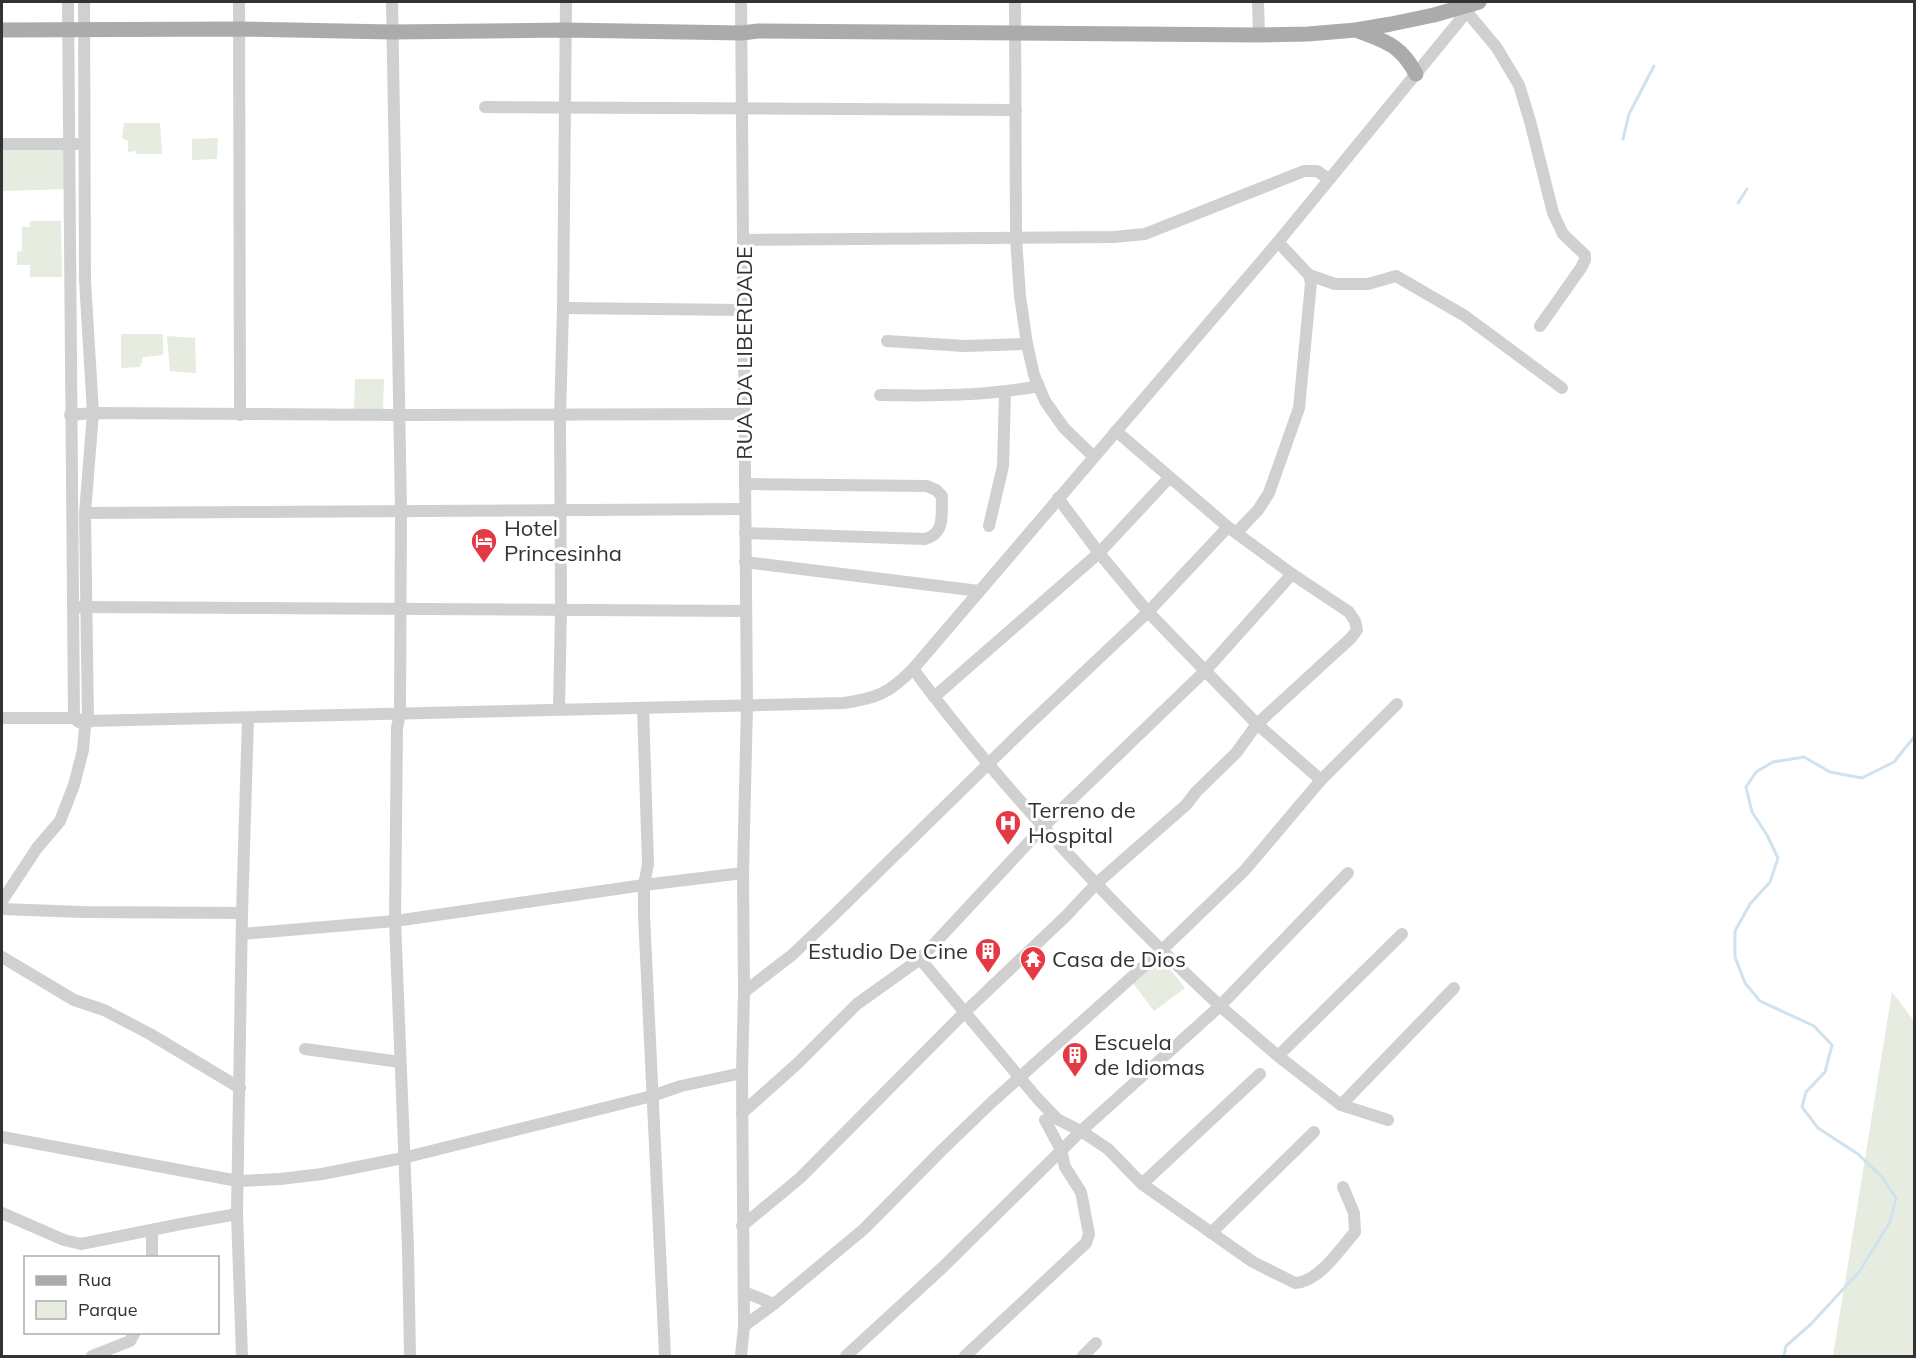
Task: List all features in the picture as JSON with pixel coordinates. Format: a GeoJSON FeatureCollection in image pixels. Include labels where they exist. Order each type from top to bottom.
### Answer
{"type":"FeatureCollection","features":[{"type":"Feature","properties":{"kind":"main road"},"geometry":{"type":"LineString","coordinates":[[2,30],[240,29],[392,32],[565,30],[1259,35],[1356,30],[1473,6]]}},
{"type":"Feature","properties":{"kind":"main road"},"geometry":{"type":"LineString","coordinates":[[1356,30],[1398,48],[1408,59],[1416,74]]}},
{"type":"Feature","properties":{"kind":"street"},"geometry":{"type":"LineString","coordinates":[[68,2],[74,718]]}},
{"type":"Feature","properties":{"kind":"street"},"geometry":{"type":"LineString","coordinates":[[2,901],[37,848],[60,821],[74,785],[83,750],[86,724],[85,513],[93,413],[85,280],[84,2]]}},
{"type":"Feature","properties":{"kind":"street"},"geometry":{"type":"LineString","coordinates":[[240,2],[240,415]]}},
{"type":"Feature","properties":{"kind":"street"},"geometry":{"type":"LineString","coordinates":[[392,2],[400,511],[400,713],[397,728],[395,921],[410,1356]]}},
{"type":"Feature","properties":{"kind":"street"},"geometry":{"type":"LineString","coordinates":[[559,708],[560,416],[566,2]]}},
{"type":"Feature","properties":{"kind":"street","name":"RUA DA LIBERDADE"},"geometry":{"type":"LineString","coordinates":[[741,2],[747,705],[742,1073],[744,1326],[741,1356]]}},
{"type":"Feature","properties":{"kind":"street"},"geometry":{"type":"LineString","coordinates":[[1015,2],[1016,238],[1020,296],[1027,344],[1034,375],[1045,401],[1064,428],[1094,457]]}},
{"type":"Feature","properties":{"kind":"street"},"geometry":{"type":"LineString","coordinates":[[1258,2],[1259,35]]}},
{"type":"Feature","properties":{"kind":"street"},"geometry":{"type":"LineString","coordinates":[[2,718],[74,718],[86,724],[559,708],[844,703],[867,700],[889,691],[913,669],[1278,242],[1473,6],[1519,85],[1553,213],[1563,234],[1585,255],[1581,268],[1540,326]]}},
{"type":"Feature","properties":{"kind":"street"},"geometry":{"type":"LineString","coordinates":[[485,107],[1016,110]]}},
{"type":"Feature","properties":{"kind":"street"},"geometry":{"type":"LineString","coordinates":[[2,144],[85,144]]}},
{"type":"Feature","properties":{"kind":"street"},"geometry":{"type":"LineString","coordinates":[[743,240],[1114,237],[1145,234],[1304,171],[1317,171],[1329,179]]}},
{"type":"Feature","properties":{"kind":"street"},"geometry":{"type":"LineString","coordinates":[[1278,242],[1309,275],[1335,284],[1368,284],[1396,276],[1465,316],[1562,388]]}},
{"type":"Feature","properties":{"kind":"street"},"geometry":{"type":"LineString","coordinates":[[744,992],[792,955],[1233,529],[1258,510],[1269,492],[1299,408],[1311,283],[1309,275]]}},
{"type":"Feature","properties":{"kind":"street"},"geometry":{"type":"LineString","coordinates":[[563,309],[743,310]]}},
{"type":"Feature","properties":{"kind":"street"},"geometry":{"type":"LineString","coordinates":[[888,341],[964,346],[1027,344]]}},
{"type":"Feature","properties":{"kind":"street"},"geometry":{"type":"LineString","coordinates":[[880,395],[941,396],[1005,392],[1039,386]]}},
{"type":"Feature","properties":{"kind":"street"},"geometry":{"type":"LineString","coordinates":[[989,526],[1003,466],[1005,392]]}},
{"type":"Feature","properties":{"kind":"street"},"geometry":{"type":"LineString","coordinates":[[70,415],[93,413],[560,416],[744,414]]}},
{"type":"Feature","properties":{"kind":"street"},"geometry":{"type":"LineString","coordinates":[[742,1226],[800,1178],[964,1012],[1072,910],[1097,883],[1186,805],[1196,792],[1236,753],[1257,724],[1357,630],[1355,621],[1349,612],[1292,574],[1233,529],[1169,478],[1116,431]]}},
{"type":"Feature","properties":{"kind":"street"},"geometry":{"type":"LineString","coordinates":[[934,697],[1099,553],[1169,478]]}},
{"type":"Feature","properties":{"kind":"street"},"geometry":{"type":"LineString","coordinates":[[745,484],[927,486],[942,496],[940,529],[934,536],[926,539],[745,533]]}},
{"type":"Feature","properties":{"kind":"street"},"geometry":{"type":"LineString","coordinates":[[1058,498],[1099,553],[1148,612],[1257,724],[1321,780]]}},
{"type":"Feature","properties":{"kind":"street"},"geometry":{"type":"LineString","coordinates":[[85,513],[745,509]]}},
{"type":"Feature","properties":{"kind":"street"},"geometry":{"type":"LineString","coordinates":[[745,562],[979,591]]}},
{"type":"Feature","properties":{"kind":"street"},"geometry":{"type":"LineString","coordinates":[[742,1113],[798,1063],[857,1004],[920,959],[1043,827],[1206,670],[1292,574]]}},
{"type":"Feature","properties":{"kind":"street"},"geometry":{"type":"LineString","coordinates":[[72,608],[746,611]]}},
{"type":"Feature","properties":{"kind":"street"},"geometry":{"type":"LineString","coordinates":[[913,669],[988,765],[1043,827],[1161,951],[1278,1056],[1341,1105],[1389,1120]]}},
{"type":"Feature","properties":{"kind":"street"},"geometry":{"type":"LineString","coordinates":[[744,1326],[864,1229],[945,1146],[1161,951],[1245,870],[1321,780],[1397,704]]}},
{"type":"Feature","properties":{"kind":"street"},"geometry":{"type":"LineString","coordinates":[[643,708],[648,864],[644,885],[644,915],[665,1356]]}},
{"type":"Feature","properties":{"kind":"street"},"geometry":{"type":"LineString","coordinates":[[242,1356],[237,1214],[248,718]]}},
{"type":"Feature","properties":{"kind":"street"},"geometry":{"type":"LineString","coordinates":[[242,934],[395,921],[743,873]]}},
{"type":"Feature","properties":{"kind":"street"},"geometry":{"type":"LineString","coordinates":[[846,1356],[943,1267],[1081,1131],[1220,1006],[1348,873]]}},
{"type":"Feature","properties":{"kind":"street"},"geometry":{"type":"LineString","coordinates":[[2,909],[242,913]]}},
{"type":"Feature","properties":{"kind":"street"},"geometry":{"type":"LineString","coordinates":[[1278,1056],[1402,934]]}},
{"type":"Feature","properties":{"kind":"street"},"geometry":{"type":"LineString","coordinates":[[2,957],[74,1000],[104,1010],[150,1034],[240,1088]]}},
{"type":"Feature","properties":{"kind":"street"},"geometry":{"type":"LineString","coordinates":[[920,959],[1057,1119],[1081,1131],[1108,1149],[1142,1184],[1253,1262],[1295,1282],[1303,1282],[1314,1277],[1355,1232],[1354,1213],[1343,1187]]}},
{"type":"Feature","properties":{"kind":"street"},"geometry":{"type":"LineString","coordinates":[[1341,1105],[1454,988]]}},
{"type":"Feature","properties":{"kind":"street"},"geometry":{"type":"LineString","coordinates":[[305,1049],[400,1062]]}},
{"type":"Feature","properties":{"kind":"street"},"geometry":{"type":"LineString","coordinates":[[2,1137],[238,1181],[280,1179],[322,1174],[403,1158],[652,1096],[681,1086],[742,1073]]}},
{"type":"Feature","properties":{"kind":"street"},"geometry":{"type":"LineString","coordinates":[[1142,1184],[1260,1074]]}},
{"type":"Feature","properties":{"kind":"street"},"geometry":{"type":"LineString","coordinates":[[966,1356],[1086,1243],[1089,1234],[1081,1192],[1065,1167],[1061,1150],[1045,1120]]}},
{"type":"Feature","properties":{"kind":"street"},"geometry":{"type":"LineString","coordinates":[[1211,1233],[1314,1132]]}},
{"type":"Feature","properties":{"kind":"street"},"geometry":{"type":"LineString","coordinates":[[2,1213],[64,1240],[81,1244],[237,1214]]}},
{"type":"Feature","properties":{"kind":"street"},"geometry":{"type":"LineString","coordinates":[[152,1230],[152,1256]]}},
{"type":"Feature","properties":{"kind":"street"},"geometry":{"type":"LineString","coordinates":[[744,1292],[774,1304]]}},
{"type":"Feature","properties":{"kind":"street"},"geometry":{"type":"LineString","coordinates":[[92,1356],[129,1341],[134,1334]]}},
{"type":"Feature","properties":{"kind":"street"},"geometry":{"type":"LineString","coordinates":[[1083,1356],[1096,1343]]}},
{"type":"Feature","properties":{"kind":"green space"},"geometry":{"type":"Polygon","coordinates":[[[124,123],[160,123],[162,154],[128,152],[128,141],[122,138],[124,123]]]}},
{"type":"Feature","properties":{"kind":"green space"},"geometry":{"type":"Polygon","coordinates":[[[218,138],[217,159],[192,160],[192,139],[218,138]]]}},
{"type":"Feature","properties":{"kind":"green space"},"geometry":{"type":"Polygon","coordinates":[[[68,146],[70,189],[3,191],[2,147],[68,146]]]}},
{"type":"Feature","properties":{"kind":"green space"},"geometry":{"type":"Polygon","coordinates":[[[30,221],[61,221],[62,277],[30,277],[30,265],[17,265],[17,252],[22,251],[22,227],[30,227],[30,221]]]}},
{"type":"Feature","properties":{"kind":"green space"},"geometry":{"type":"Polygon","coordinates":[[[121,334],[163,334],[163,355],[143,357],[140,367],[121,368],[121,334]]]}},
{"type":"Feature","properties":{"kind":"green space"},"geometry":{"type":"Polygon","coordinates":[[[167,336],[195,338],[196,373],[170,371],[167,336]]]}},
{"type":"Feature","properties":{"kind":"green space"},"geometry":{"type":"Polygon","coordinates":[[[355,379],[384,379],[383,409],[354,409],[355,379]]]}},
{"type":"Feature","properties":{"kind":"green space"},"geometry":{"type":"Polygon","coordinates":[[[1161,958],[1185,988],[1154,1011],[1133,983],[1161,958]]]}},
{"type":"Feature","properties":{"kind":"green space"},"geometry":{"type":"Polygon","coordinates":[[[1892,992],[1914,1021],[1914,1356],[1833,1356],[1892,992]]]}},
{"type":"Feature","properties":{"kind":"waterway"},"geometry":{"type":"LineString","coordinates":[[1623,139],[1629,114],[1654,66]]}},
{"type":"Feature","properties":{"kind":"waterway"},"geometry":{"type":"LineString","coordinates":[[1738,203],[1747,189]]}},
{"type":"Feature","properties":{"kind":"waterway"},"geometry":{"type":"LineString","coordinates":[[1784,1356],[1786,1346],[1811,1324],[1859,1272],[1890,1222],[1896,1198],[1882,1177],[1858,1154],[1818,1128],[1802,1107],[1806,1092],[1825,1072],[1832,1045],[1814,1026],[1760,1001],[1745,983],[1735,957],[1735,931],[1750,904],[1770,882],[1778,858],[1752,812],[1746,787],[1756,772],[1773,762],[1804,757],[1830,772],[1862,778],[1894,762],[1914,737]]}},
{"type":"Feature","properties":{"kind":"place","name":"Hotel Princesinha"},"geometry":{"type":"Point","coordinates":[484,564]}},
{"type":"Feature","properties":{"kind":"place","name":"Terreno de Hospital"},"geometry":{"type":"Point","coordinates":[1008,846]}},
{"type":"Feature","properties":{"kind":"place","name":"Estudio De Cine"},"geometry":{"type":"Point","coordinates":[988,974]}},
{"type":"Feature","properties":{"kind":"place","name":"Casa de Dios"},"geometry":{"type":"Point","coordinates":[1033,982]}},
{"type":"Feature","properties":{"kind":"place","name":"Escuela de Idiomas"},"geometry":{"type":"Point","coordinates":[1075,1078]}}]}
